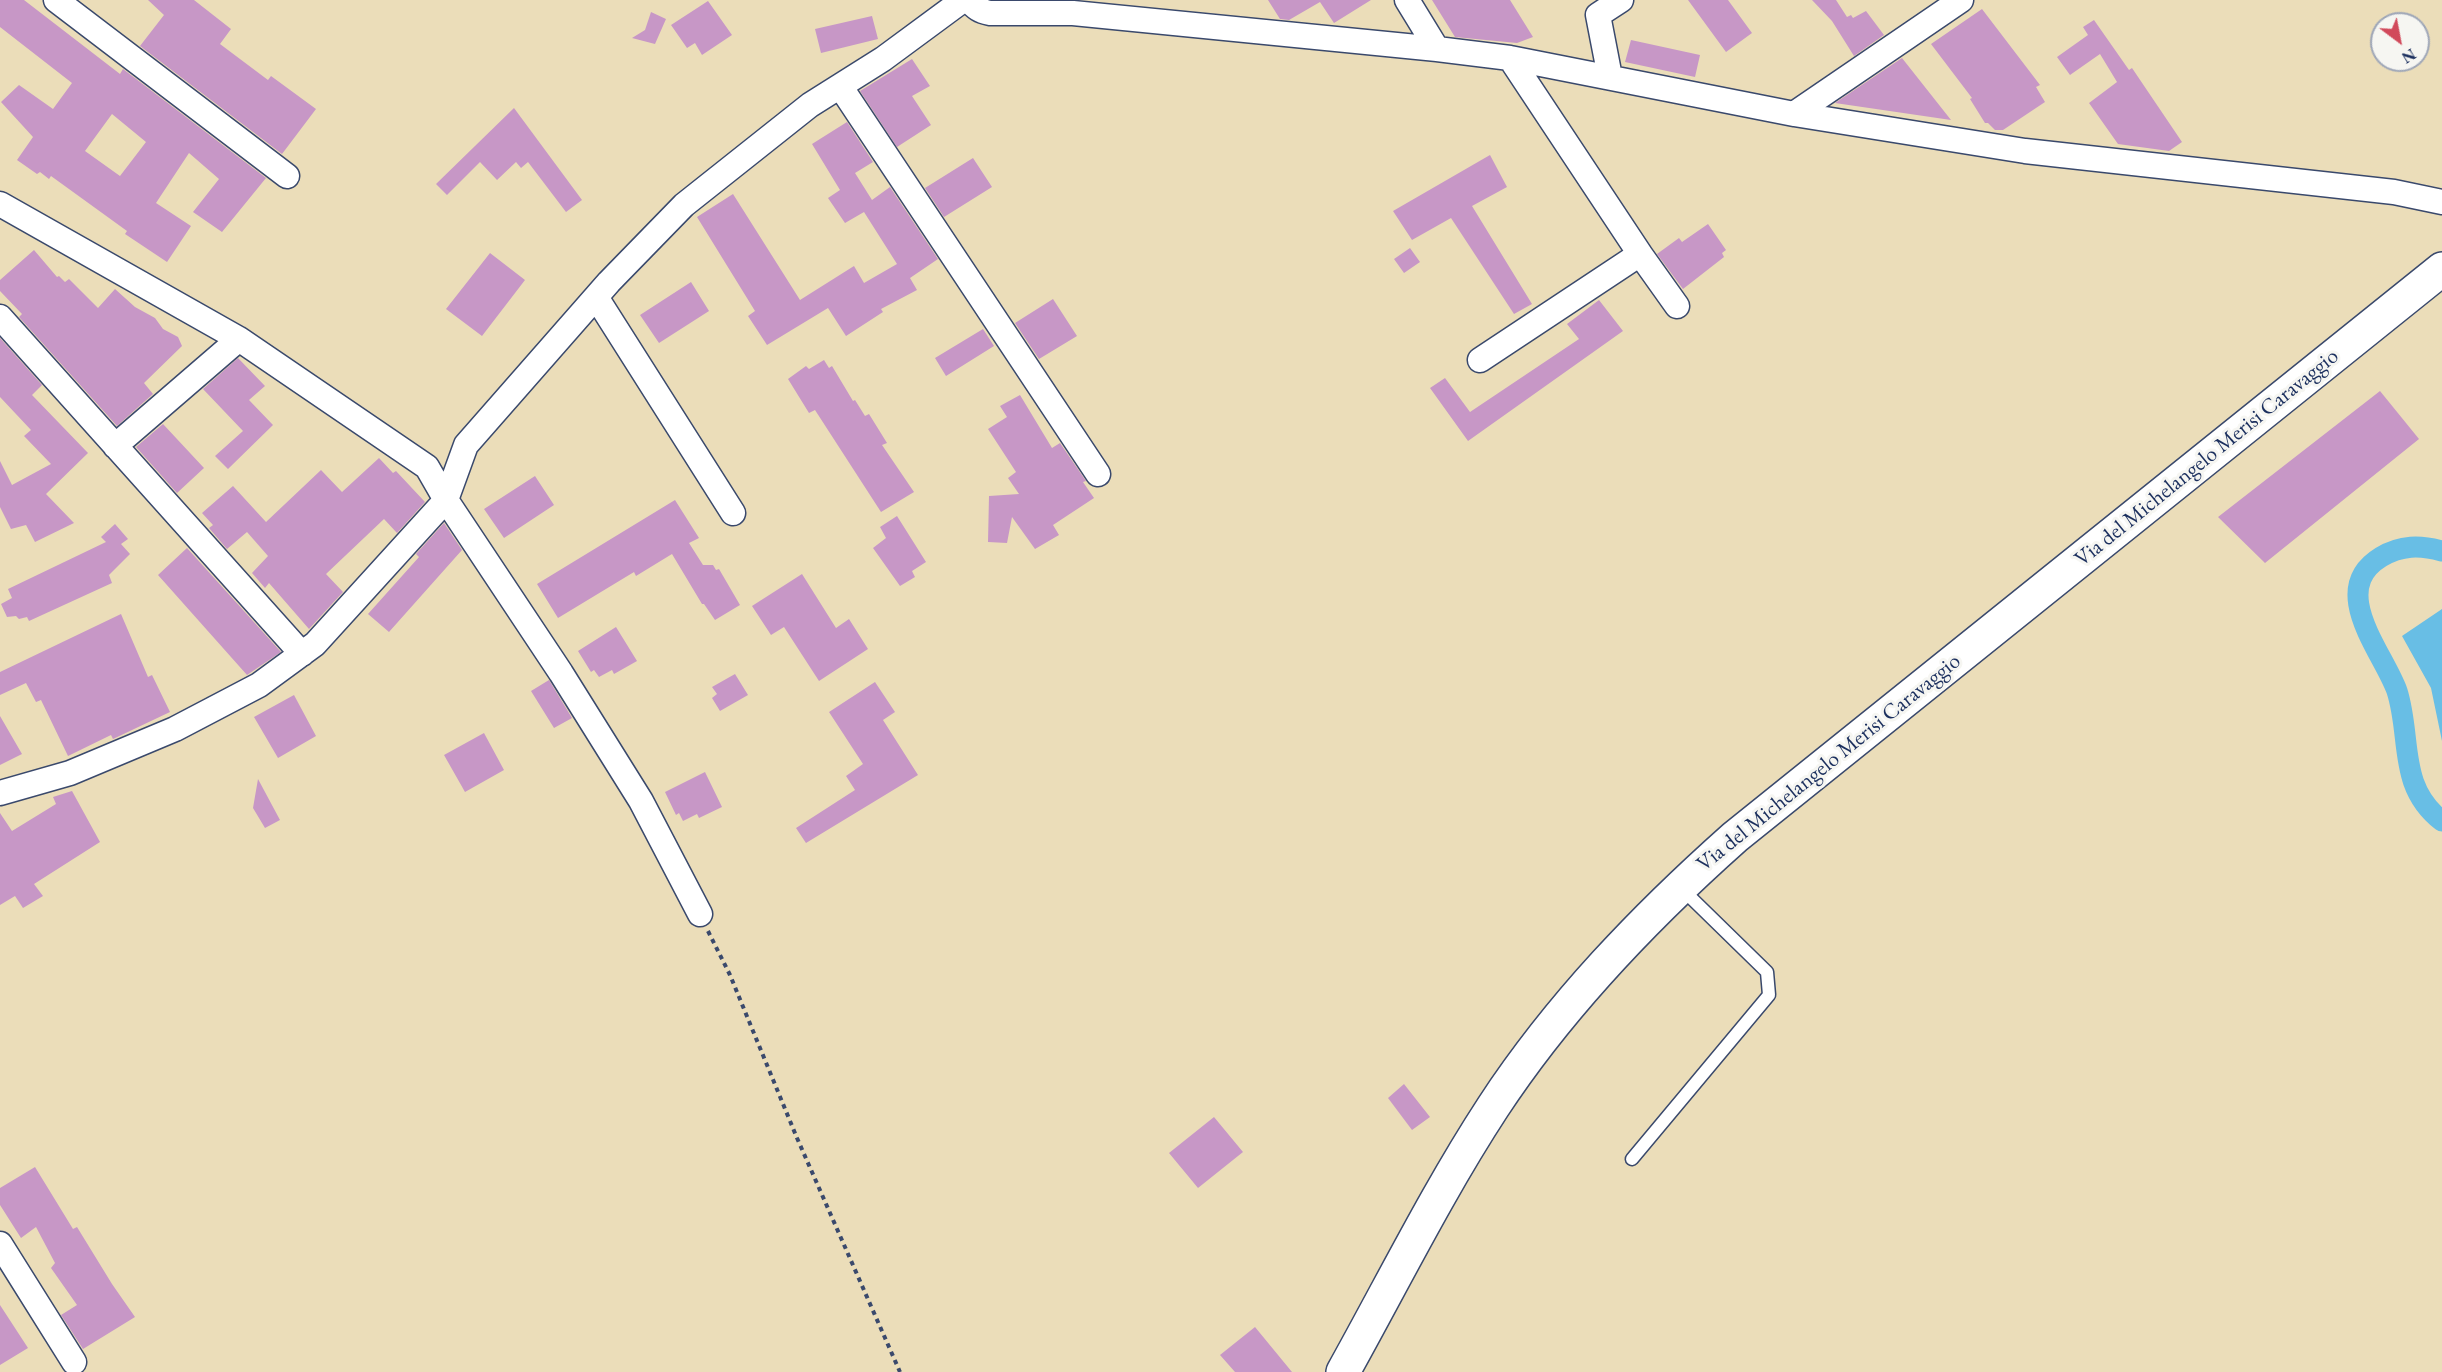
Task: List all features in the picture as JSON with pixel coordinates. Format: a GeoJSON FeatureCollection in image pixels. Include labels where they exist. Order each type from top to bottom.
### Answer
{"type":"FeatureCollection","features":[{"type":"Feature","properties":{"kind":"street"},"geometry":{"type":"LineString","coordinates":[[56,0],[286,176]]}},
{"type":"Feature","properties":{"kind":"street"},"geometry":{"type":"LineString","coordinates":[[0,793],[70,773],[175,729],[259,685],[315,644],[446,500],[466,446],[596,297],[684,205],[810,105],[883,59],[963,0]]}},
{"type":"Feature","properties":{"kind":"street"},"geometry":{"type":"LineString","coordinates":[[969,0],[981,11],[1006,6],[1510,58],[1794,114],[2025,151],[2394,192],[2442,202]]}},
{"type":"Feature","properties":{"kind":"street"},"geometry":{"type":"LineString","coordinates":[[1048,0],[1073,13]]}},
{"type":"Feature","properties":{"kind":"street"},"geometry":{"type":"LineString","coordinates":[[1407,0],[1437,49]]}},
{"type":"Feature","properties":{"kind":"street"},"geometry":{"type":"LineString","coordinates":[[1611,77],[1593,7],[1621,0]]}},
{"type":"Feature","properties":{"kind":"street"},"geometry":{"type":"LineString","coordinates":[[1794,114],[1961,0]]}},
{"type":"Feature","properties":{"kind":"street"},"geometry":{"type":"LineString","coordinates":[[1510,58],[1677,306]]}},
{"type":"Feature","properties":{"kind":"street"},"geometry":{"type":"LineString","coordinates":[[840,87],[1098,474]]}},
{"type":"Feature","properties":{"kind":"street"},"geometry":{"type":"LineString","coordinates":[[0,204],[239,339],[427,467],[446,500],[561,673],[635,791],[700,914]]}},
{"type":"Feature","properties":{"kind":"street"},"geometry":{"type":"LineString","coordinates":[[1480,360],[1640,254]]}},
{"type":"Feature","properties":{"kind":"street","name":"Via del Michelangelo Merisi Caravaggio"},"geometry":{"type":"LineString","coordinates":[[1343,1372],[1430,1215],[1493,1108],[1571,1003],[1679,886],[1735,837],[2442,269]]}},
{"type":"Feature","properties":{"kind":"street"},"geometry":{"type":"LineString","coordinates":[[596,297],[733,513]]}},
{"type":"Feature","properties":{"kind":"street"},"geometry":{"type":"LineString","coordinates":[[0,317],[302,654]]}},
{"type":"Feature","properties":{"kind":"street"},"geometry":{"type":"LineString","coordinates":[[115,446],[239,339]]}},
{"type":"Feature","properties":{"kind":"street"},"geometry":{"type":"LineString","coordinates":[[0,1244],[74,1362]]}},
{"type":"Feature","properties":{"kind":"lane"},"geometry":{"type":"LineString","coordinates":[[1632,1159],[1769,994],[1767,972],[1679,886]]}},
{"type":"Feature","properties":{"kind":"path"},"geometry":{"type":"LineString","coordinates":[[700,914],[730,975],[797,1138],[900,1372]]}},
{"type":"Feature","properties":{"kind":"water"},"geometry":{"type":"Polygon","coordinates":[[[2442,609],[2442,741],[2431,688],[2402,636],[2442,609]]]}},
{"type":"Feature","properties":{"kind":"building"},"geometry":{"type":"Polygon","coordinates":[[[0,0],[24,0],[120,74],[123,69],[266,178],[222,232],[193,212],[219,179],[189,153],[156,203],[191,226],[167,262],[125,234],[127,231],[51,176],[49,179],[40,172],[37,174],[17,160],[33,137],[1,102],[19,85],[53,109],[72,83],[0,27],[0,0]],[[112,114],[85,151],[120,176],[146,142],[112,114]]]}},
{"type":"Feature","properties":{"kind":"building"},"geometry":{"type":"Polygon","coordinates":[[[148,0],[194,0],[231,29],[220,44],[268,80],[271,76],[316,109],[282,154],[140,46],[164,15],[148,0]]]}},
{"type":"Feature","properties":{"kind":"building"},"geometry":{"type":"Polygon","coordinates":[[[1268,0],[1371,0],[1334,23],[1320,2],[1289,20],[1280,19],[1268,0]]]}},
{"type":"Feature","properties":{"kind":"building"},"geometry":{"type":"Polygon","coordinates":[[[1432,0],[1510,0],[1533,37],[1517,43],[1455,37],[1432,0]]]}},
{"type":"Feature","properties":{"kind":"building"},"geometry":{"type":"Polygon","coordinates":[[[1688,0],[1728,0],[1752,33],[1726,52],[1688,0]]]}},
{"type":"Feature","properties":{"kind":"building"},"geometry":{"type":"Polygon","coordinates":[[[1812,0],[1836,0],[1847,17],[1851,15],[1853,18],[1866,11],[1884,35],[1854,56],[1832,21],[1812,0]]]}},
{"type":"Feature","properties":{"kind":"building"},"geometry":{"type":"Polygon","coordinates":[[[708,1],[732,35],[702,55],[695,43],[687,48],[671,25],[708,1]]]}},
{"type":"Feature","properties":{"kind":"building"},"geometry":{"type":"Polygon","coordinates":[[[1982,9],[2040,85],[2036,87],[2045,102],[2003,130],[1995,130],[1985,123],[1970,99],[1972,98],[1931,44],[1982,9]]]}},
{"type":"Feature","properties":{"kind":"building"},"geometry":{"type":"Polygon","coordinates":[[[651,12],[666,19],[655,44],[632,38],[645,30],[651,12]]]}},
{"type":"Feature","properties":{"kind":"building"},"geometry":{"type":"Polygon","coordinates":[[[872,16],[878,39],[821,53],[815,29],[872,16]]]}},
{"type":"Feature","properties":{"kind":"building"},"geometry":{"type":"Polygon","coordinates":[[[2094,20],[2129,70],[2132,68],[2182,142],[2169,151],[2118,144],[2089,103],[2117,82],[2100,54],[2070,75],[2057,57],[2088,35],[2083,27],[2094,20]]]}},
{"type":"Feature","properties":{"kind":"building"},"geometry":{"type":"Polygon","coordinates":[[[1631,40],[1700,55],[1695,77],[1625,62],[1631,40]]]}},
{"type":"Feature","properties":{"kind":"building"},"geometry":{"type":"Polygon","coordinates":[[[1902,58],[1951,120],[1835,103],[1902,58]]]}},
{"type":"Feature","properties":{"kind":"building"},"geometry":{"type":"Polygon","coordinates":[[[912,59],[930,86],[912,96],[931,125],[897,147],[860,91],[912,59]]]}},
{"type":"Feature","properties":{"kind":"building"},"geometry":{"type":"Polygon","coordinates":[[[514,108],[582,200],[566,212],[528,162],[521,168],[516,162],[497,180],[480,162],[447,195],[436,184],[514,108]]]}},
{"type":"Feature","properties":{"kind":"building"},"geometry":{"type":"Polygon","coordinates":[[[847,122],[873,162],[855,173],[872,200],[890,187],[938,259],[910,278],[917,290],[881,309],[883,312],[846,336],[828,308],[767,345],[748,316],[755,311],[697,217],[733,194],[800,300],[854,266],[864,283],[897,264],[864,212],[845,223],[828,198],[840,190],[812,144],[847,122]]]}},
{"type":"Feature","properties":{"kind":"building"},"geometry":{"type":"Polygon","coordinates":[[[1490,155],[1507,187],[1472,206],[1532,304],[1514,314],[1451,218],[1412,240],[1393,211],[1490,155]]]}},
{"type":"Feature","properties":{"kind":"building"},"geometry":{"type":"Polygon","coordinates":[[[973,158],[992,187],[944,217],[925,188],[973,158]]]}},
{"type":"Feature","properties":{"kind":"building"},"geometry":{"type":"Polygon","coordinates":[[[1708,224],[1726,250],[1722,253],[1724,257],[1683,289],[1657,254],[1679,238],[1682,242],[1708,224]]]}},
{"type":"Feature","properties":{"kind":"building"},"geometry":{"type":"Polygon","coordinates":[[[1410,248],[1420,262],[1404,273],[1394,259],[1410,248]]]}},
{"type":"Feature","properties":{"kind":"building"},"geometry":{"type":"Polygon","coordinates":[[[34,250],[57,277],[59,276],[65,282],[69,279],[98,308],[115,289],[135,307],[155,318],[163,329],[178,337],[182,346],[144,383],[153,394],[117,426],[19,317],[22,314],[0,291],[0,280],[34,250]]]}},
{"type":"Feature","properties":{"kind":"building"},"geometry":{"type":"Polygon","coordinates":[[[490,253],[525,280],[482,336],[446,309],[490,253]]]}},
{"type":"Feature","properties":{"kind":"building"},"geometry":{"type":"Polygon","coordinates":[[[691,282],[709,311],[659,343],[640,315],[691,282]]]}},
{"type":"Feature","properties":{"kind":"building"},"geometry":{"type":"Polygon","coordinates":[[[1053,299],[1077,336],[1039,359],[1015,323],[1053,299]]]}},
{"type":"Feature","properties":{"kind":"building"},"geometry":{"type":"Polygon","coordinates":[[[1599,300],[1623,331],[1468,441],[1430,388],[1445,378],[1470,412],[1579,339],[1567,324],[1599,300]]]}},
{"type":"Feature","properties":{"kind":"building"},"geometry":{"type":"Polygon","coordinates":[[[983,329],[994,346],[946,376],[935,358],[983,329]]]}},
{"type":"Feature","properties":{"kind":"building"},"geometry":{"type":"Polygon","coordinates":[[[0,338],[42,385],[32,395],[88,453],[46,494],[74,523],[35,542],[26,525],[11,529],[0,507],[0,461],[12,485],[51,464],[24,436],[31,430],[0,397],[0,338]]]}},
{"type":"Feature","properties":{"kind":"building"},"geometry":{"type":"Polygon","coordinates":[[[238,358],[265,386],[249,400],[273,425],[228,469],[215,456],[243,431],[203,389],[238,358]]]}},
{"type":"Feature","properties":{"kind":"building"},"geometry":{"type":"Polygon","coordinates":[[[824,360],[829,368],[832,366],[865,416],[869,414],[887,443],[882,445],[914,492],[881,512],[815,410],[809,413],[788,379],[806,366],[809,369],[824,360]]]}},
{"type":"Feature","properties":{"kind":"building"},"geometry":{"type":"Polygon","coordinates":[[[2380,391],[2419,439],[2265,563],[2218,517],[2380,391]]]}},
{"type":"Feature","properties":{"kind":"building"},"geometry":{"type":"Polygon","coordinates":[[[1020,395],[1052,448],[1060,443],[1086,481],[1083,482],[1094,498],[1053,525],[1059,535],[1035,549],[1012,517],[1007,543],[988,542],[989,496],[1019,494],[1008,478],[1016,472],[988,429],[1007,417],[1000,406],[1020,395]]]}},
{"type":"Feature","properties":{"kind":"building"},"geometry":{"type":"Polygon","coordinates":[[[163,424],[204,468],[177,493],[136,447],[163,424]]]}},
{"type":"Feature","properties":{"kind":"building"},"geometry":{"type":"Polygon","coordinates":[[[379,458],[393,473],[396,471],[425,502],[397,533],[384,519],[326,574],[343,592],[309,629],[269,583],[265,588],[252,573],[268,556],[247,532],[227,549],[209,528],[213,525],[202,513],[233,486],[266,522],[321,470],[342,492],[379,458]]]}},
{"type":"Feature","properties":{"kind":"building"},"geometry":{"type":"Polygon","coordinates":[[[535,476],[554,505],[504,538],[484,509],[535,476]]]}},
{"type":"Feature","properties":{"kind":"building"},"geometry":{"type":"Polygon","coordinates":[[[675,500],[699,538],[689,543],[703,565],[713,565],[716,570],[719,569],[740,605],[715,620],[702,604],[672,554],[636,576],[634,572],[558,618],[537,584],[675,500]]]}},
{"type":"Feature","properties":{"kind":"building"},"geometry":{"type":"Polygon","coordinates":[[[897,516],[926,562],[912,571],[915,577],[900,586],[873,548],[886,538],[880,527],[897,516]]]}},
{"type":"Feature","properties":{"kind":"building"},"geometry":{"type":"Polygon","coordinates":[[[444,523],[462,550],[389,632],[368,614],[419,557],[416,554],[444,523]]]}},
{"type":"Feature","properties":{"kind":"building"},"geometry":{"type":"Polygon","coordinates":[[[115,524],[128,539],[121,544],[130,554],[109,575],[112,583],[29,621],[27,617],[19,619],[16,616],[7,617],[1,604],[12,598],[8,589],[106,542],[101,537],[115,524]]]}},
{"type":"Feature","properties":{"kind":"building"},"geometry":{"type":"Polygon","coordinates":[[[187,548],[281,652],[247,675],[158,575],[187,548]]]}},
{"type":"Feature","properties":{"kind":"building"},"geometry":{"type":"Polygon","coordinates":[[[802,574],[836,628],[849,619],[868,649],[819,681],[784,627],[771,635],[752,606],[802,574]]]}},
{"type":"Feature","properties":{"kind":"building"},"geometry":{"type":"Polygon","coordinates":[[[121,614],[148,677],[152,675],[170,712],[113,739],[111,735],[68,756],[41,700],[36,702],[26,683],[0,695],[0,672],[121,614]]]}},
{"type":"Feature","properties":{"kind":"building"},"geometry":{"type":"Polygon","coordinates":[[[616,627],[637,661],[614,674],[612,670],[599,677],[594,670],[591,672],[578,651],[616,627]]]}},
{"type":"Feature","properties":{"kind":"building"},"geometry":{"type":"Polygon","coordinates":[[[735,674],[748,695],[720,711],[712,698],[717,694],[712,687],[735,674]]]}},
{"type":"Feature","properties":{"kind":"building"},"geometry":{"type":"Polygon","coordinates":[[[549,680],[572,718],[554,728],[531,691],[549,680]]]}},
{"type":"Feature","properties":{"kind":"building"},"geometry":{"type":"Polygon","coordinates":[[[875,682],[895,712],[883,720],[918,775],[806,843],[796,828],[855,790],[846,776],[863,764],[829,712],[875,682]]]}},
{"type":"Feature","properties":{"kind":"building"},"geometry":{"type":"Polygon","coordinates":[[[294,695],[316,736],[278,758],[254,717],[294,695]]]}},
{"type":"Feature","properties":{"kind":"building"},"geometry":{"type":"Polygon","coordinates":[[[0,716],[22,754],[0,765],[0,716]]]}},
{"type":"Feature","properties":{"kind":"building"},"geometry":{"type":"Polygon","coordinates":[[[484,733],[504,770],[465,792],[444,755],[484,733]]]}},
{"type":"Feature","properties":{"kind":"building"},"geometry":{"type":"Polygon","coordinates":[[[705,772],[722,807],[699,818],[697,814],[683,821],[679,813],[676,815],[665,792],[705,772]]]}},
{"type":"Feature","properties":{"kind":"building"},"geometry":{"type":"Polygon","coordinates":[[[258,779],[280,820],[265,828],[253,808],[258,779]]]}},
{"type":"Feature","properties":{"kind":"building"},"geometry":{"type":"Polygon","coordinates":[[[72,791],[100,842],[34,884],[43,896],[23,908],[15,896],[0,905],[0,813],[12,831],[56,804],[53,797],[72,791]]]}},
{"type":"Feature","properties":{"kind":"building"},"geometry":{"type":"Polygon","coordinates":[[[1404,1084],[1430,1117],[1412,1130],[1388,1098],[1404,1084]]]}},
{"type":"Feature","properties":{"kind":"building"},"geometry":{"type":"Polygon","coordinates":[[[1214,1117],[1243,1152],[1198,1188],[1169,1153],[1214,1117]]]}},
{"type":"Feature","properties":{"kind":"building"},"geometry":{"type":"Polygon","coordinates":[[[35,1167],[73,1229],[77,1227],[135,1317],[83,1349],[61,1315],[77,1305],[51,1268],[55,1263],[36,1227],[21,1238],[0,1205],[0,1188],[35,1167]]]}},
{"type":"Feature","properties":{"kind":"building"},"geometry":{"type":"Polygon","coordinates":[[[0,1305],[28,1348],[0,1365],[0,1305]]]}},
{"type":"Feature","properties":{"kind":"building"},"geometry":{"type":"Polygon","coordinates":[[[1255,1327],[1292,1372],[1235,1372],[1220,1355],[1255,1327]]]}},
{"type":"Feature","properties":{"kind":"waterway"},"geometry":{"type":"LineString","coordinates":[[2442,551],[2411,547],[2388,553],[2366,571],[2359,586],[2359,604],[2364,622],[2397,691],[2412,777],[2418,793],[2442,821]]}}]}
